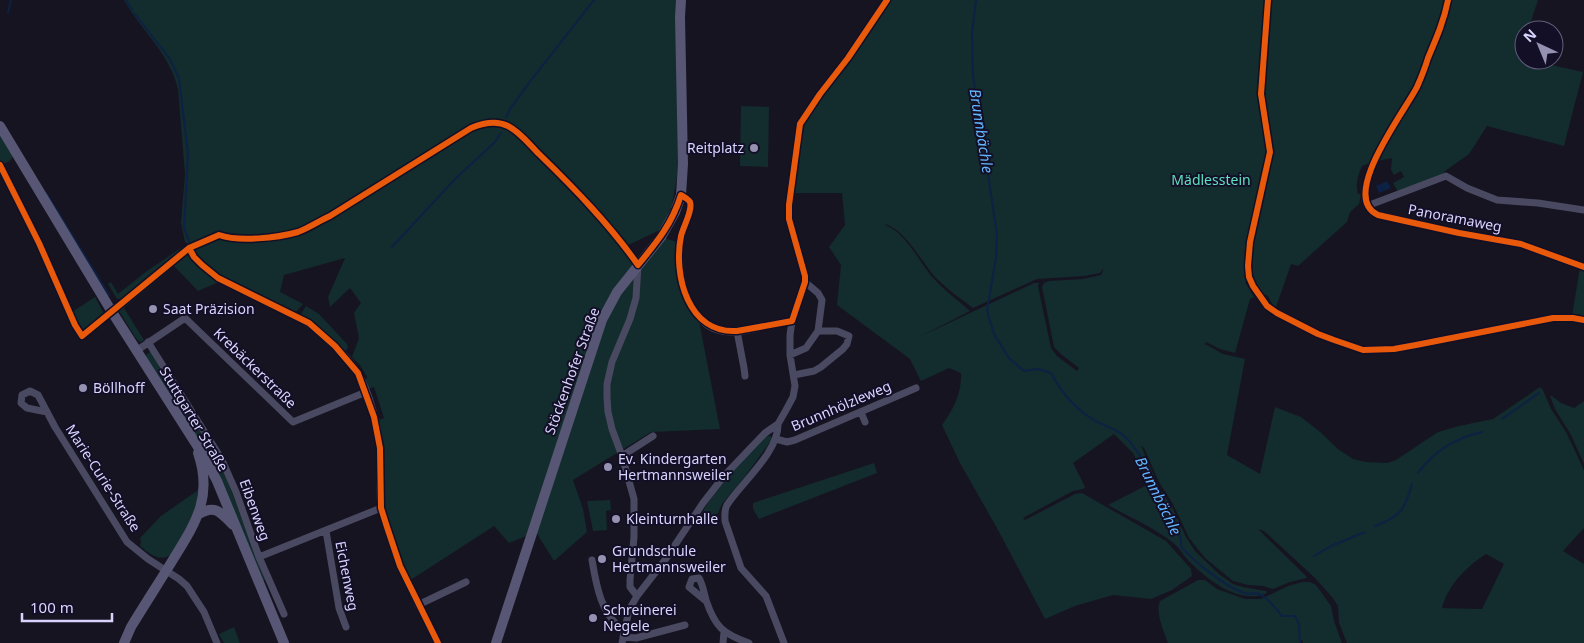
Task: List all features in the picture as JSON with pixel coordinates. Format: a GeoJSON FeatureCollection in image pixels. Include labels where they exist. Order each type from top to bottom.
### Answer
{"type":"FeatureCollection","features":[{"type":"Feature","properties":{"kind":"main road","name":"Stöckenhofer Straße"},"geometry":{"type":"LineString","coordinates":[[496,643],[602,320],[617,292],[661,237],[675,212],[681,195],[684,164],[681,0]]}},
{"type":"Feature","properties":{"kind":"main road","name":"Stuttgarter Straße"},"geometry":{"type":"LineString","coordinates":[[0,126],[217,481],[284,643]]}},
{"type":"Feature","properties":{"kind":"main road"},"geometry":{"type":"LineString","coordinates":[[124,643],[131,627],[199,514],[203,497],[203,475],[200,459],[192,438]]}},
{"type":"Feature","properties":{"kind":"main road"},"geometry":{"type":"LineString","coordinates":[[199,514],[209,509],[214,509],[221,512],[236,527]]}},
{"type":"Feature","properties":{"kind":"street"},"geometry":{"type":"LineString","coordinates":[[623,636],[629,610],[637,596],[660,567],[703,503],[724,476],[765,433],[778,424],[792,397],[795,386],[790,355],[790,335],[792,322],[805,282],[804,270],[789,219],[789,205],[800,124],[887,0]]}},
{"type":"Feature","properties":{"kind":"street"},"geometry":{"type":"LineString","coordinates":[[1373,162],[1364,190],[1367,206],[1446,176],[1467,188],[1497,200],[1538,203],[1584,210]]}},
{"type":"Feature","properties":{"kind":"street"},"geometry":{"type":"LineString","coordinates":[[681,195],[690,202],[690,208],[681,234],[679,260],[687,298],[698,316],[712,328],[730,332],[792,322]]}},
{"type":"Feature","properties":{"kind":"street","name":"Panoramaweg"},"geometry":{"type":"LineString","coordinates":[[1367,206],[1370,211],[1378,215],[1520,244],[1584,267]]}},
{"type":"Feature","properties":{"kind":"street"},"geometry":{"type":"LineString","coordinates":[[112,312],[189,248]]}},
{"type":"Feature","properties":{"kind":"street"},"geometry":{"type":"LineString","coordinates":[[637,596],[630,587],[634,537],[634,499],[622,456],[612,430],[608,412],[607,384],[612,362],[636,298],[638,265]]}},
{"type":"Feature","properties":{"kind":"street"},"geometry":{"type":"LineString","coordinates":[[790,355],[806,348],[818,331],[822,300],[818,293],[805,282]]}},
{"type":"Feature","properties":{"kind":"street"},"geometry":{"type":"LineString","coordinates":[[297,316],[309,323],[335,346],[358,373],[373,412],[380,448],[381,508],[400,566],[438,643]]}},
{"type":"Feature","properties":{"kind":"street","name":"Krebäckerstraße"},"geometry":{"type":"LineString","coordinates":[[136,351],[185,318],[293,422],[366,392]]}},
{"type":"Feature","properties":{"kind":"street"},"geometry":{"type":"LineString","coordinates":[[794,375],[814,371],[847,344],[849,336],[842,332],[818,331]]}},
{"type":"Feature","properties":{"kind":"street"},"geometry":{"type":"LineString","coordinates":[[738,332],[744,376]]}},
{"type":"Feature","properties":{"kind":"street","name":"Eibenweg"},"geometry":{"type":"LineString","coordinates":[[148,342],[221,458],[236,492],[258,557],[284,614]]}},
{"type":"Feature","properties":{"kind":"street","name":"Brunnhölzleweg"},"geometry":{"type":"LineString","coordinates":[[776,439],[787,442],[795,440],[916,388]]}},
{"type":"Feature","properties":{"kind":"street","name":"Marie-Curie-Straße"},"geometry":{"type":"LineString","coordinates":[[47,412],[127,542],[148,559],[179,579],[194,596],[204,612],[217,643]]}},
{"type":"Feature","properties":{"kind":"street"},"geometry":{"type":"LineString","coordinates":[[860,412],[865,422]]}},
{"type":"Feature","properties":{"kind":"street"},"geometry":{"type":"LineString","coordinates":[[778,424],[779,431],[776,439],[750,478],[726,507],[725,521],[741,568],[766,596],[784,643]]}},
{"type":"Feature","properties":{"kind":"street"},"geometry":{"type":"LineString","coordinates":[[622,456],[653,436]]}},
{"type":"Feature","properties":{"kind":"street"},"geometry":{"type":"LineString","coordinates":[[258,557],[381,508]]}},
{"type":"Feature","properties":{"kind":"street","name":"Eichenweg"},"geometry":{"type":"LineString","coordinates":[[326,530],[339,608],[346,627]]}},
{"type":"Feature","properties":{"kind":"street"},"geometry":{"type":"LineString","coordinates":[[592,560],[600,595],[623,636]]}},
{"type":"Feature","properties":{"kind":"street"},"geometry":{"type":"LineString","coordinates":[[418,605],[466,582]]}},
{"type":"Feature","properties":{"kind":"street"},"geometry":{"type":"LineString","coordinates":[[706,601],[717,624],[724,632],[749,643]]}},
{"type":"Feature","properties":{"kind":"street"},"geometry":{"type":"LineString","coordinates":[[623,636],[636,638],[685,625]]}},
{"type":"Feature","properties":{"kind":"street"},"geometry":{"type":"LineString","coordinates":[[723,643],[724,632]]}},
{"type":"Feature","properties":{"kind":"green space"},"geometry":{"type":"Polygon","coordinates":[[[124,0],[678,0],[678,171],[672,205],[660,230],[626,246],[567,179],[510,124],[502,121],[490,121],[477,124],[455,135],[363,194],[303,228],[275,234],[228,237],[220,230],[190,245],[185,242],[181,223],[185,174],[178,89],[174,76],[162,53],[124,0]]]}},
{"type":"Feature","properties":{"kind":"green space","name":"Mädlesstein"},"geometry":{"type":"Polygon","coordinates":[[[890,0],[1538,0],[1531,20],[1514,20],[1514,70],[1564,70],[1564,68],[1583,72],[1564,146],[1487,126],[1469,154],[1441,176],[1398,192],[1393,183],[1404,177],[1401,171],[1394,175],[1391,170],[1392,158],[1362,166],[1357,183],[1358,194],[1361,194],[1359,204],[1350,212],[1347,222],[1298,266],[1291,264],[1275,310],[1268,296],[1258,292],[1251,278],[1245,282],[1254,297],[1250,299],[1235,353],[1220,349],[1206,342],[1205,344],[1223,354],[1245,359],[1227,455],[1260,474],[1275,407],[1301,417],[1338,449],[1353,459],[1387,463],[1396,460],[1438,432],[1493,419],[1540,387],[1566,432],[1584,470],[1584,528],[1563,551],[1584,564],[1584,643],[1347,643],[1339,623],[1338,606],[1332,597],[1314,577],[1264,531],[1258,529],[1307,578],[1273,589],[1248,585],[1233,581],[1205,558],[1189,538],[1173,504],[1159,482],[1144,448],[1141,446],[1160,489],[1172,507],[1195,551],[1219,574],[1233,584],[1266,591],[1267,593],[1245,596],[1234,593],[1213,582],[1203,574],[1165,537],[1108,505],[1149,484],[1133,453],[1114,434],[1073,463],[1085,487],[1083,489],[1073,491],[1023,518],[1025,520],[1075,494],[1082,493],[1166,541],[1191,569],[1192,576],[1172,590],[1151,599],[1113,595],[1075,606],[1045,619],[960,463],[942,425],[956,401],[961,373],[949,368],[921,381],[910,359],[837,305],[841,265],[829,247],[845,225],[842,193],[790,193],[801,131],[807,116],[890,0]],[[885,224],[901,235],[929,273],[970,311],[921,336],[1034,283],[1039,283],[1038,286],[1051,348],[1057,356],[1077,371],[1079,368],[1054,347],[1042,287],[1044,283],[1049,281],[1083,279],[1101,275],[1104,268],[1100,273],[1084,276],[1037,279],[973,308],[940,282],[907,240],[893,228],[885,224]],[[1486,554],[1453,584],[1442,608],[1482,609],[1504,564],[1486,554]]]}},
{"type":"Feature","properties":{"kind":"green space","name":"Reitplatz"},"geometry":{"type":"Polygon","coordinates":[[[741,106],[769,107],[768,167],[740,166],[741,106]]]}},
{"type":"Feature","properties":{"kind":"green space"},"geometry":{"type":"Polygon","coordinates":[[[489,124],[506,128],[521,138],[617,239],[632,260],[633,266],[602,320],[661,237],[680,243],[684,288],[698,316],[720,429],[651,432],[573,480],[583,509],[587,532],[554,561],[536,532],[509,543],[494,526],[409,581],[385,510],[382,442],[378,420],[384,418],[374,387],[368,389],[365,380],[367,377],[360,365],[352,357],[359,338],[354,313],[361,303],[350,288],[330,307],[328,297],[345,258],[284,275],[280,292],[303,304],[295,313],[239,288],[211,271],[193,250],[209,241],[281,237],[307,229],[363,198],[470,130],[489,124]]]}},
{"type":"Feature","properties":{"kind":"green space"},"geometry":{"type":"Polygon","coordinates":[[[0,135],[13,157],[4,163],[0,163],[0,135]]]}},
{"type":"Feature","properties":{"kind":"green space"},"geometry":{"type":"Polygon","coordinates":[[[181,248],[183,251],[125,298],[117,299],[108,284],[111,282],[118,294],[181,248]]]}},
{"type":"Feature","properties":{"kind":"green space"},"geometry":{"type":"Polygon","coordinates":[[[186,253],[221,281],[198,291],[174,266],[124,308],[144,340],[140,342],[118,309],[186,253]]]}},
{"type":"Feature","properties":{"kind":"green space"},"geometry":{"type":"Polygon","coordinates":[[[1580,267],[1584,268],[1584,318],[1572,316],[1580,267]]]}},
{"type":"Feature","properties":{"kind":"green space"},"geometry":{"type":"Polygon","coordinates":[[[95,297],[104,314],[81,331],[72,312],[95,297]]]}},
{"type":"Feature","properties":{"kind":"green space"},"geometry":{"type":"Polygon","coordinates":[[[306,306],[319,314],[347,344],[348,348],[345,351],[316,324],[301,314],[306,306]]]}},
{"type":"Feature","properties":{"kind":"green space"},"geometry":{"type":"Polygon","coordinates":[[[150,352],[212,450],[228,482],[265,580],[262,581],[245,543],[147,358],[146,355],[150,352]]]}},
{"type":"Feature","properties":{"kind":"green space"},"geometry":{"type":"Polygon","coordinates":[[[1550,396],[1561,403],[1574,408],[1584,401],[1584,464],[1571,435],[1555,409],[1550,396]]]}},
{"type":"Feature","properties":{"kind":"green space"},"geometry":{"type":"Polygon","coordinates":[[[766,434],[773,438],[722,504],[718,513],[694,526],[718,489],[766,434]]]}},
{"type":"Feature","properties":{"kind":"green space"},"geometry":{"type":"Polygon","coordinates":[[[874,463],[877,473],[759,519],[753,509],[753,503],[874,463]]]}},
{"type":"Feature","properties":{"kind":"green space"},"geometry":{"type":"Polygon","coordinates":[[[201,488],[199,503],[173,554],[168,557],[159,558],[140,546],[140,538],[161,516],[201,488]]]}},
{"type":"Feature","properties":{"kind":"green space"},"geometry":{"type":"Polygon","coordinates":[[[610,500],[611,510],[606,511],[607,530],[593,531],[587,501],[610,500]]]}},
{"type":"Feature","properties":{"kind":"green space"},"geometry":{"type":"Polygon","coordinates":[[[1198,580],[1205,580],[1217,589],[1245,599],[1261,599],[1288,586],[1310,582],[1316,585],[1331,606],[1342,643],[1303,643],[1301,640],[1300,643],[1168,643],[1159,616],[1160,601],[1198,580]]]}},
{"type":"Feature","properties":{"kind":"green space"},"geometry":{"type":"Polygon","coordinates":[[[234,627],[240,643],[224,643],[219,634],[234,627]]]}},
{"type":"Feature","properties":{"kind":"water"},"geometry":{"type":"Polygon","coordinates":[[[1387,181],[1391,188],[1379,193],[1376,186],[1387,181]]]}},
{"type":"Feature","properties":{"kind":"waterway"},"geometry":{"type":"LineString","coordinates":[[8,13],[11,0]]}},
{"type":"Feature","properties":{"kind":"waterway"},"geometry":{"type":"LineString","coordinates":[[126,0],[132,10]]}},
{"type":"Feature","properties":{"kind":"waterway"},"geometry":{"type":"LineString","coordinates":[[506,117],[532,79],[594,0]]}},
{"type":"Feature","properties":{"kind":"waterway","name":"Brunnbächle"},"geometry":{"type":"LineString","coordinates":[[976,0],[972,33],[973,76],[997,234],[996,257],[987,311],[994,334],[1009,358],[1024,371],[1038,369],[1051,373],[1059,387],[1081,411],[1094,420],[1117,431],[1130,442],[1148,469],[1181,539],[1181,546],[1186,552],[1201,566],[1229,586],[1244,593],[1257,593],[1272,604],[1282,616],[1295,616],[1299,624],[1300,643]]}},
{"type":"Feature","properties":{"kind":"waterway"},"geometry":{"type":"LineString","coordinates":[[134,13],[170,59],[179,79],[188,154],[184,228],[190,243]]}},
{"type":"Feature","properties":{"kind":"waterway"},"geometry":{"type":"LineString","coordinates":[[392,247],[455,179],[494,143],[501,133]]}},
{"type":"Feature","properties":{"kind":"waterway"},"geometry":{"type":"LineString","coordinates":[[46,193],[109,295]]}},
{"type":"Feature","properties":{"kind":"waterway"},"geometry":{"type":"LineString","coordinates":[[1502,419],[1539,393]]}},
{"type":"Feature","properties":{"kind":"waterway"},"geometry":{"type":"LineString","coordinates":[[1418,473],[1431,458],[1446,446],[1482,432]]}},
{"type":"Feature","properties":{"kind":"waterway"},"geometry":{"type":"LineString","coordinates":[[1375,526],[1391,519],[1404,507],[1412,484]]}},
{"type":"Feature","properties":{"kind":"waterway"},"geometry":{"type":"LineString","coordinates":[[1314,556],[1331,546],[1365,532]]}},
{"type":"Feature","properties":{"kind":"cycle path"},"geometry":{"type":"LineString","coordinates":[[0,165],[39,243],[75,325],[82,336],[189,248],[219,235],[237,238],[258,238],[298,232],[330,216],[471,128],[494,123],[508,126],[525,139],[592,208],[638,265],[668,224],[681,195],[688,200],[691,205],[681,236],[679,268],[682,284],[688,299],[696,313],[706,323],[720,329],[737,331],[792,321],[805,282],[789,219],[789,205],[800,124],[887,0]]}},
{"type":"Feature","properties":{"kind":"cycle path"},"geometry":{"type":"LineString","coordinates":[[1268,0],[1261,94],[1270,152],[1250,242],[1248,266],[1249,277],[1253,286],[1267,306],[1318,334],[1363,350],[1394,349],[1553,318],[1584,320]]}},
{"type":"Feature","properties":{"kind":"cycle path"},"geometry":{"type":"LineString","coordinates":[[1448,0],[1440,30],[1417,87],[1378,153],[1370,173],[1366,191],[1368,205],[1378,215],[1459,233],[1521,244],[1584,267]]}},
{"type":"Feature","properties":{"kind":"cycle path"},"geometry":{"type":"LineString","coordinates":[[189,248],[194,257],[218,278],[309,323],[335,346],[358,373],[374,417],[380,448],[381,508],[400,566],[438,643]]}},
{"type":"Feature","properties":{"kind":"place","name":"Reitplatz"},"geometry":{"type":"Point","coordinates":[754,148]}},
{"type":"Feature","properties":{"kind":"place","name":"Saat Präzision"},"geometry":{"type":"Point","coordinates":[153,309]}},
{"type":"Feature","properties":{"kind":"place","name":"Böllhoff"},"geometry":{"type":"Point","coordinates":[83,388]}},
{"type":"Feature","properties":{"kind":"place","name":"Ev. Kindergarten Hertmannsweiler"},"geometry":{"type":"Point","coordinates":[608,467]}},
{"type":"Feature","properties":{"kind":"place","name":"Kleinturnhalle"},"geometry":{"type":"Point","coordinates":[616,519]}},
{"type":"Feature","properties":{"kind":"place","name":"Grundschule Hertmannsweiler"},"geometry":{"type":"Point","coordinates":[602,559]}},
{"type":"Feature","properties":{"kind":"place","name":"Schreinerei Negele"},"geometry":{"type":"Point","coordinates":[593,618]}}]}
